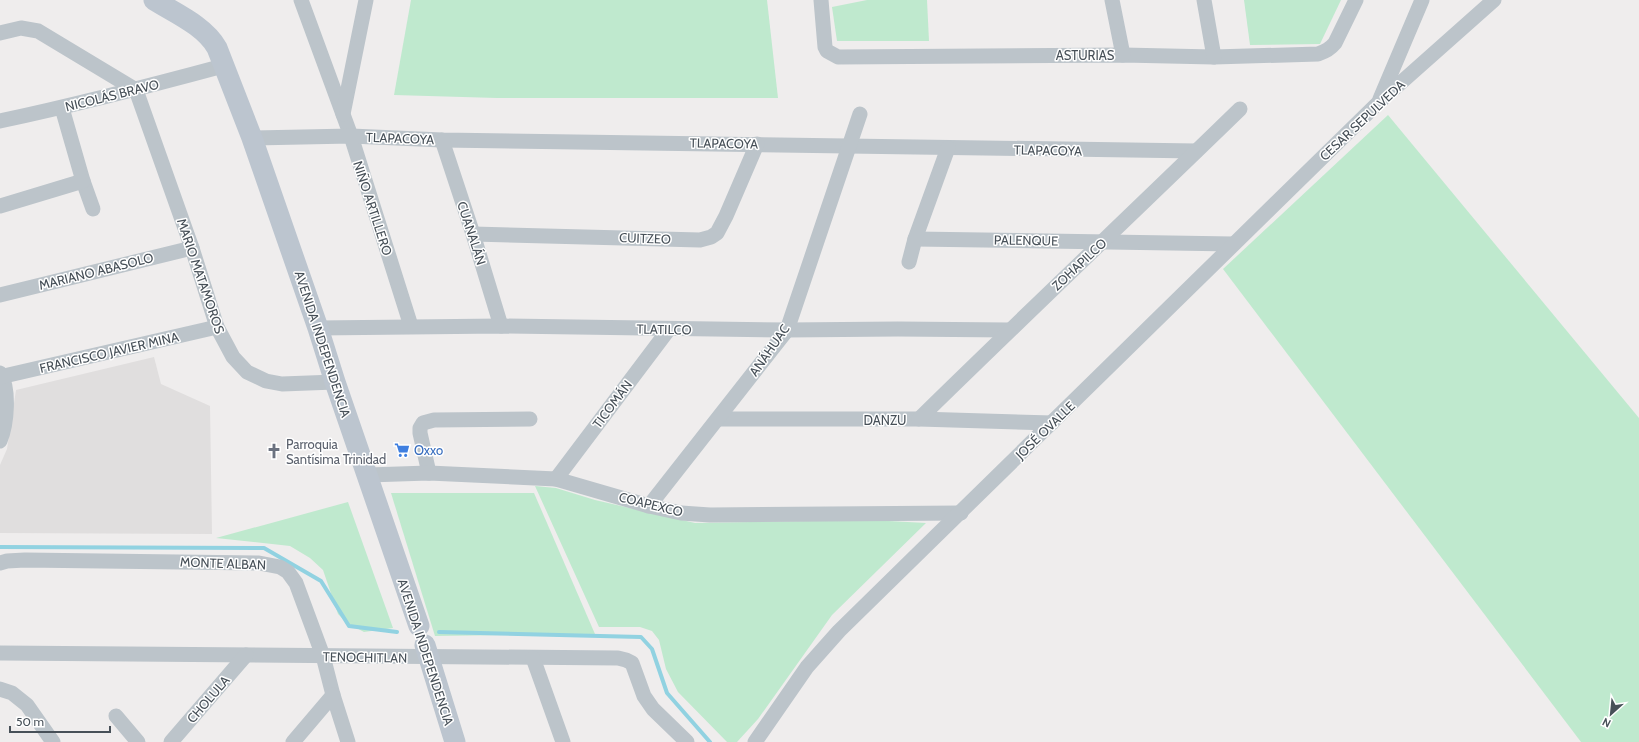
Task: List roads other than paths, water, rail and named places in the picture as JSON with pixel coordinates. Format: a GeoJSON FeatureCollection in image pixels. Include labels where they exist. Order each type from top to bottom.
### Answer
{"type":"FeatureCollection","features":[{"type":"Feature","properties":{"kind":"street","name":"AVENIDA INDEPENDENCIA"},"geometry":{"type":"LineString","coordinates":[[154,0],[209,36],[217,48],[252,138],[318,328],[456,742]]}},
{"type":"Feature","properties":{"kind":"street","name":"NIÑO ARTILLERO"},"geometry":{"type":"LineString","coordinates":[[301,0],[351,136],[411,326]]}},
{"type":"Feature","properties":{"kind":"street"},"geometry":{"type":"LineString","coordinates":[[343,114],[366,0]]}},
{"type":"Feature","properties":{"kind":"street","name":"ASTURIAS"},"geometry":{"type":"LineString","coordinates":[[821,0],[825,46],[827,51],[838,57],[1123,55],[1214,57],[1318,54],[1331,49],[1356,0]]}},
{"type":"Feature","properties":{"kind":"street"},"geometry":{"type":"LineString","coordinates":[[1112,0],[1123,55]]}},
{"type":"Feature","properties":{"kind":"street"},"geometry":{"type":"LineString","coordinates":[[1204,0],[1214,57]]}},
{"type":"Feature","properties":{"kind":"street"},"geometry":{"type":"LineString","coordinates":[[1378,103],[1422,0]]}},
{"type":"Feature","properties":{"kind":"street","name":"CESAR SEPULVEDA"},"geometry":{"type":"LineString","coordinates":[[1233,244],[1378,103],[1491,1]]}},
{"type":"Feature","properties":{"kind":"street"},"geometry":{"type":"LineString","coordinates":[[0,33],[21,28],[38,31],[136,90]]}},
{"type":"Feature","properties":{"kind":"street","name":"NICOLÁS BRAVO"},"geometry":{"type":"LineString","coordinates":[[0,121],[136,90],[223,66]]}},
{"type":"Feature","properties":{"kind":"street","name":"MARIO MATAMOROS"},"geometry":{"type":"LineString","coordinates":[[136,90],[192,248],[217,327],[233,357],[247,372],[266,381],[282,384],[335,382]]}},
{"type":"Feature","properties":{"kind":"street"},"geometry":{"type":"LineString","coordinates":[[62,108],[83,181],[93,209]]}},
{"type":"Feature","properties":{"kind":"street","name":"ZOHAPILCO"},"geometry":{"type":"LineString","coordinates":[[919,419],[1009,330],[1104,241],[1240,108]]}},
{"type":"Feature","properties":{"kind":"street","name":"ANÁHUAC"},"geometry":{"type":"LineString","coordinates":[[649,506],[787,330],[860,114]]}},
{"type":"Feature","properties":{"kind":"street","name":"TLAPACOYA"},"geometry":{"type":"LineString","coordinates":[[252,138],[351,136],[442,140],[1196,151]]}},
{"type":"Feature","properties":{"kind":"street","name":"CUANALÁN"},"geometry":{"type":"LineString","coordinates":[[442,140],[501,326]]}},
{"type":"Feature","properties":{"kind":"street","name":"CUITZEO"},"geometry":{"type":"LineString","coordinates":[[473,234],[700,240],[712,237],[717,232],[726,216],[757,144]]}},
{"type":"Feature","properties":{"kind":"street"},"geometry":{"type":"LineString","coordinates":[[909,262],[915,239],[948,148]]}},
{"type":"Feature","properties":{"kind":"street"},"geometry":{"type":"LineString","coordinates":[[0,206],[83,181]]}},
{"type":"Feature","properties":{"kind":"street","name":"PALENQUE"},"geometry":{"type":"LineString","coordinates":[[915,239],[1233,244]]}},
{"type":"Feature","properties":{"kind":"street","name":"JOSÉ OVALLE"},"geometry":{"type":"LineString","coordinates":[[755,742],[808,667],[839,631],[1233,244]]}},
{"type":"Feature","properties":{"kind":"street","name":"MARIANO ABASOLO"},"geometry":{"type":"LineString","coordinates":[[0,295],[192,248]]}},
{"type":"Feature","properties":{"kind":"street","name":"TLATILCO"},"geometry":{"type":"LineString","coordinates":[[318,328],[501,326],[787,330],[898,328],[1009,330]]}},
{"type":"Feature","properties":{"kind":"street","name":"FRANCISCO JAVIER MINA"},"geometry":{"type":"LineString","coordinates":[[1,376],[217,327]]}},
{"type":"Feature","properties":{"kind":"street","name":"TICOMÁN"},"geometry":{"type":"LineString","coordinates":[[556,479],[669,329]]}},
{"type":"Feature","properties":{"kind":"street"},"geometry":{"type":"LineString","coordinates":[[0,441],[5,419],[6,399],[1,376]]}},
{"type":"Feature","properties":{"kind":"street"},"geometry":{"type":"LineString","coordinates":[[429,473],[420,433],[420,428],[423,423],[427,421],[530,419]]}},
{"type":"Feature","properties":{"kind":"street","name":"DANZU"},"geometry":{"type":"LineString","coordinates":[[718,419],[919,419],[1052,423]]}},
{"type":"Feature","properties":{"kind":"street","name":"COAPEXCO"},"geometry":{"type":"LineString","coordinates":[[368,475],[429,473],[556,479],[649,506],[681,513],[710,515],[961,512]]}},
{"type":"Feature","properties":{"kind":"street","name":"MONTE ALBAN"},"geometry":{"type":"LineString","coordinates":[[0,563],[24,560],[259,562],[271,564],[288,572],[296,583],[323,656],[333,695],[348,742]]}},
{"type":"Feature","properties":{"kind":"street","name":"TENOCHITLAN"},"geometry":{"type":"LineString","coordinates":[[0,653],[323,656],[424,643],[533,658],[618,658],[632,663],[644,696],[653,709],[687,742]]}},
{"type":"Feature","properties":{"kind":"street","name":"CHOLULA"},"geometry":{"type":"LineString","coordinates":[[171,742],[246,655]]}},
{"type":"Feature","properties":{"kind":"street"},"geometry":{"type":"LineString","coordinates":[[533,658],[563,742]]}},
{"type":"Feature","properties":{"kind":"street"},"geometry":{"type":"LineString","coordinates":[[0,689],[12,693],[27,705],[53,742]]}},
{"type":"Feature","properties":{"kind":"street"},"geometry":{"type":"LineString","coordinates":[[293,742],[333,695]]}},
{"type":"Feature","properties":{"kind":"street"},"geometry":{"type":"LineString","coordinates":[[116,716],[138,742]]}},
{"type":"Feature","properties":{"kind":"waterway"},"geometry":{"type":"LineString","coordinates":[[0,547],[264,548],[321,581],[349,626],[397,632]]}},
{"type":"Feature","properties":{"kind":"waterway"},"geometry":{"type":"LineString","coordinates":[[439,632],[641,637],[652,649],[667,693],[710,742]]}},
{"type":"Feature","properties":{"kind":"place","name":"Oxxo"},"geometry":{"type":"Point","coordinates":[402,450]}},
{"type":"Feature","properties":{"kind":"place","name":"Parroquia Santísima Trinidad"},"geometry":{"type":"Point","coordinates":[274,451]}}]}
